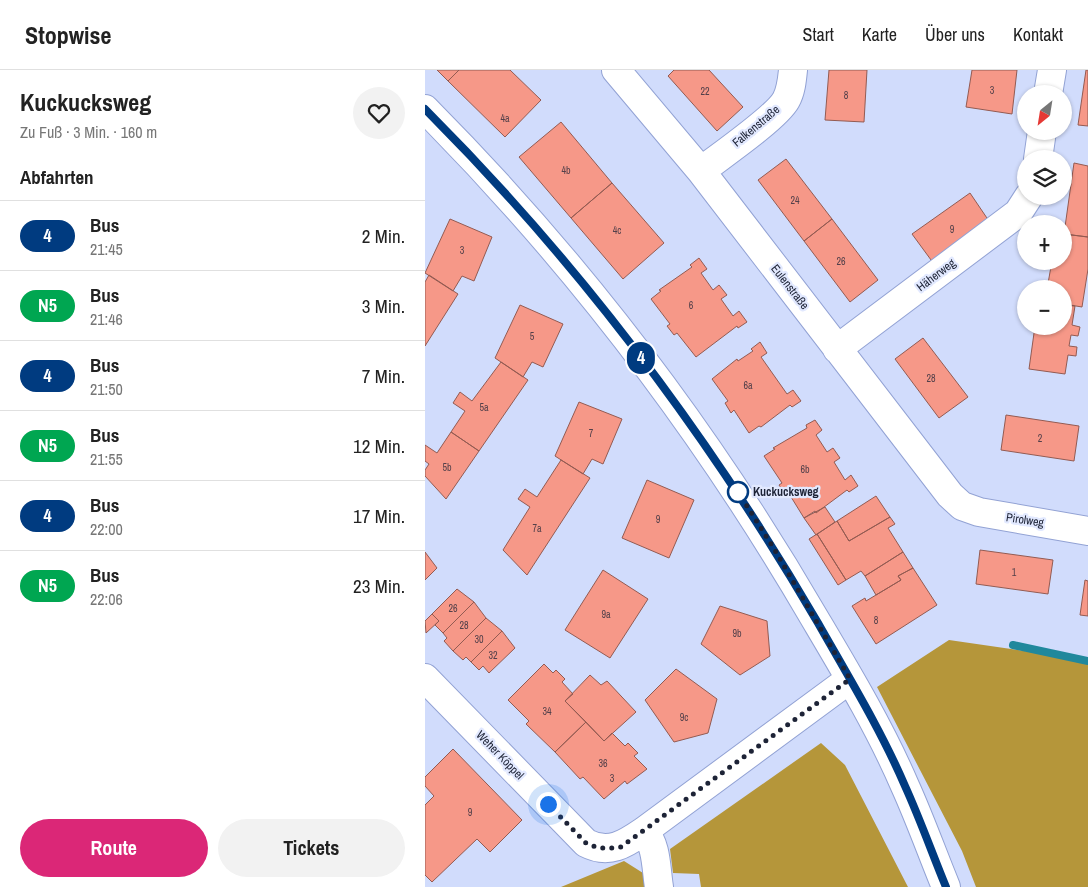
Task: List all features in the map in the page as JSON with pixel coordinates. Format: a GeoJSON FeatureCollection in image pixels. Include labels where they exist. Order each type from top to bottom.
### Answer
{"type":"FeatureCollection","features":[{"type":"Feature","properties":{"kind":"street","name":"Eulenstraße"},"geometry":{"type":"LineString","coordinates":[[616,70],[701,171],[950,496],[962,506]]}},
{"type":"Feature","properties":{"kind":"street","name":"Falkenstraße"},"geometry":{"type":"LineString","coordinates":[[701,171],[775,113],[785,101],[792,82],[793,70]]}},
{"type":"Feature","properties":{"kind":"street"},"geometry":{"type":"LineString","coordinates":[[1050,85],[1052,70]]}},
{"type":"Feature","properties":{"kind":"street"},"geometry":{"type":"LineString","coordinates":[[425,109],[545,237],[609,315],[738,492],[773,547],[850,679],[905,784],[946,887]]}},
{"type":"Feature","properties":{"kind":"street","name":"Häherweg"},"geometry":{"type":"LineString","coordinates":[[837,349],[1018,213],[1023,205]]}},
{"type":"Feature","properties":{"kind":"street","name":"Pirolweg"},"geometry":{"type":"LineString","coordinates":[[962,506],[979,512],[1088,531]]}},
{"type":"Feature","properties":{"kind":"street","name":"Weher Köppel"},"geometry":{"type":"LineString","coordinates":[[425,678],[575,833],[594,847],[608,849],[621,847],[644,831]]}},
{"type":"Feature","properties":{"kind":"street"},"geometry":{"type":"LineString","coordinates":[[659,887],[653,849],[649,837],[644,831],[850,679]]}},
{"type":"Feature","properties":{"kind":"shaded area"},"geometry":{"type":"Polygon","coordinates":[[[949,640],[1088,660],[1088,887],[976,887],[962,851],[877,687],[949,640]]]}},
{"type":"Feature","properties":{"kind":"shaded area"},"geometry":{"type":"Polygon","coordinates":[[[821,743],[845,765],[908,887],[701,887],[699,874],[673,873],[670,849],[821,743]]]}},
{"type":"Feature","properties":{"kind":"shaded area"},"geometry":{"type":"Polygon","coordinates":[[[624,861],[643,873],[645,887],[561,887],[624,861]]]}},
{"type":"Feature","properties":{"kind":"building"},"geometry":{"type":"Polygon","coordinates":[[[437,70],[459,70],[448,81],[437,70]]]}},
{"type":"Feature","properties":{"kind":"building"},"geometry":{"type":"Polygon","coordinates":[[[459,70],[510,70],[541,100],[505,137],[448,81],[459,70]]]}},
{"type":"Feature","properties":{"kind":"building"},"geometry":{"type":"Polygon","coordinates":[[[674,70],[709,70],[743,107],[717,131],[668,76],[674,70]]]}},
{"type":"Feature","properties":{"kind":"building"},"geometry":{"type":"Polygon","coordinates":[[[829,70],[867,70],[864,122],[825,120],[829,70]]]}},
{"type":"Feature","properties":{"kind":"building"},"geometry":{"type":"Polygon","coordinates":[[[972,70],[1017,70],[1012,114],[966,107],[972,70]]]}},
{"type":"Feature","properties":{"kind":"building"},"geometry":{"type":"Polygon","coordinates":[[[1086,70],[1088,70],[1088,126],[1078,125],[1086,70]]]}},
{"type":"Feature","properties":{"kind":"building"},"geometry":{"type":"Polygon","coordinates":[[[561,122],[612,183],[571,218],[519,157],[561,122]]]}},
{"type":"Feature","properties":{"kind":"building"},"geometry":{"type":"Polygon","coordinates":[[[786,159],[832,219],[804,241],[758,180],[786,159]]]}},
{"type":"Feature","properties":{"kind":"building"},"geometry":{"type":"Polygon","coordinates":[[[1074,163],[1088,166],[1088,237],[1072,235],[1072,215],[1067,215],[1068,205],[1072,205],[1074,163]]]}},
{"type":"Feature","properties":{"kind":"building"},"geometry":{"type":"Polygon","coordinates":[[[612,183],[664,243],[623,279],[571,218],[612,183]]]}},
{"type":"Feature","properties":{"kind":"building"},"geometry":{"type":"Polygon","coordinates":[[[970,193],[991,224],[934,264],[912,234],[970,193]]]}},
{"type":"Feature","properties":{"kind":"building"},"geometry":{"type":"Polygon","coordinates":[[[450,219],[492,237],[474,281],[462,276],[453,291],[425,273],[450,219]]]}},
{"type":"Feature","properties":{"kind":"building"},"geometry":{"type":"Polygon","coordinates":[[[832,219],[878,280],[850,302],[804,241],[832,219]]]}},
{"type":"Feature","properties":{"kind":"building"},"geometry":{"type":"Polygon","coordinates":[[[1072,235],[1088,237],[1088,269],[1082,307],[1072,305],[1072,280],[1049,280],[1050,270],[1072,270],[1072,235]]]}},
{"type":"Feature","properties":{"kind":"building"},"geometry":{"type":"Polygon","coordinates":[[[699,258],[707,269],[701,273],[713,290],[719,285],[727,295],[721,299],[733,316],[739,311],[747,322],[738,328],[737,326],[696,357],[677,333],[674,335],[667,326],[670,324],[651,299],[661,291],[659,290],[692,267],[690,265],[699,258]]]}},
{"type":"Feature","properties":{"kind":"building"},"geometry":{"type":"Polygon","coordinates":[[[429,275],[458,294],[425,346],[425,282],[429,275]]]}},
{"type":"Feature","properties":{"kind":"building"},"geometry":{"type":"Polygon","coordinates":[[[520,305],[563,324],[543,367],[532,362],[523,377],[495,358],[520,305]]]}},
{"type":"Feature","properties":{"kind":"building"},"geometry":{"type":"Polygon","coordinates":[[[1072,306],[1075,306],[1072,325],[1072,306]]]}},
{"type":"Feature","properties":{"kind":"building"},"geometry":{"type":"Polygon","coordinates":[[[1072,325],[1080,327],[1078,336],[1071,335],[1072,325]]]}},
{"type":"Feature","properties":{"kind":"building"},"geometry":{"type":"Polygon","coordinates":[[[1034,335],[1071,335],[1069,346],[1077,347],[1076,356],[1068,355],[1065,374],[1029,369],[1034,335]]]}},
{"type":"Feature","properties":{"kind":"building"},"geometry":{"type":"Polygon","coordinates":[[[923,338],[968,397],[939,418],[895,359],[923,338]]]}},
{"type":"Feature","properties":{"kind":"building"},"geometry":{"type":"Polygon","coordinates":[[[760,342],[767,353],[761,357],[787,394],[793,390],[801,401],[792,407],[790,405],[761,427],[759,426],[749,433],[734,410],[731,413],[725,403],[728,401],[712,379],[737,359],[738,361],[753,351],[751,349],[760,342]]]}},
{"type":"Feature","properties":{"kind":"building"},"geometry":{"type":"Polygon","coordinates":[[[501,362],[528,380],[479,451],[451,432],[465,411],[453,403],[460,392],[472,401],[501,362]]]}},
{"type":"Feature","properties":{"kind":"building"},"geometry":{"type":"Polygon","coordinates":[[[579,402],[622,419],[603,464],[592,459],[583,474],[555,456],[579,402]]]}},
{"type":"Feature","properties":{"kind":"building"},"geometry":{"type":"Polygon","coordinates":[[[1006,415],[1079,426],[1074,461],[1001,450],[1006,415]]]}},
{"type":"Feature","properties":{"kind":"building"},"geometry":{"type":"Polygon","coordinates":[[[815,420],[822,430],[816,435],[827,452],[833,448],[840,458],[834,462],[845,480],[851,475],[858,486],[849,492],[847,490],[816,513],[815,511],[804,518],[788,492],[785,494],[779,485],[782,483],[764,456],[775,449],[773,448],[807,428],[806,425],[815,420]]]}},
{"type":"Feature","properties":{"kind":"building"},"geometry":{"type":"Polygon","coordinates":[[[451,432],[479,451],[446,499],[425,476],[425,470],[429,464],[425,461],[425,445],[437,453],[451,432]]]}},
{"type":"Feature","properties":{"kind":"building"},"geometry":{"type":"Polygon","coordinates":[[[561,460],[590,478],[527,575],[503,550],[530,507],[518,499],[525,489],[537,497],[561,460]]]}},
{"type":"Feature","properties":{"kind":"building"},"geometry":{"type":"Polygon","coordinates":[[[647,480],[694,500],[669,558],[622,538],[647,480]]]}},
{"type":"Feature","properties":{"kind":"building"},"geometry":{"type":"Polygon","coordinates":[[[876,496],[890,517],[849,541],[837,521],[876,496]]]}},
{"type":"Feature","properties":{"kind":"building"},"geometry":{"type":"Polygon","coordinates":[[[825,507],[835,522],[816,535],[804,518],[825,507]]]}},
{"type":"Feature","properties":{"kind":"building"},"geometry":{"type":"Polygon","coordinates":[[[890,517],[895,524],[888,528],[903,552],[865,576],[861,571],[846,580],[817,534],[837,521],[849,541],[890,517]]]}},
{"type":"Feature","properties":{"kind":"building"},"geometry":{"type":"Polygon","coordinates":[[[817,534],[846,580],[838,585],[809,539],[817,534]]]}},
{"type":"Feature","properties":{"kind":"building"},"geometry":{"type":"Polygon","coordinates":[[[980,550],[1053,560],[1048,594],[976,584],[980,550]]]}},
{"type":"Feature","properties":{"kind":"building"},"geometry":{"type":"Polygon","coordinates":[[[425,552],[437,568],[425,580],[425,552]]]}},
{"type":"Feature","properties":{"kind":"building"},"geometry":{"type":"Polygon","coordinates":[[[903,552],[913,568],[898,576],[901,580],[876,595],[865,576],[903,552]]]}},
{"type":"Feature","properties":{"kind":"building"},"geometry":{"type":"Polygon","coordinates":[[[913,568],[937,605],[876,644],[852,606],[865,598],[866,601],[901,580],[898,576],[913,568]]]}},
{"type":"Feature","properties":{"kind":"building"},"geometry":{"type":"Polygon","coordinates":[[[603,570],[648,599],[610,658],[565,630],[603,570]]]}},
{"type":"Feature","properties":{"kind":"building"},"geometry":{"type":"Polygon","coordinates":[[[1085,580],[1088,581],[1088,616],[1080,615],[1085,580]]]}},
{"type":"Feature","properties":{"kind":"building"},"geometry":{"type":"Polygon","coordinates":[[[457,589],[474,602],[443,633],[435,625],[439,621],[432,614],[457,589]]]}},
{"type":"Feature","properties":{"kind":"building"},"geometry":{"type":"Polygon","coordinates":[[[474,602],[486,618],[453,651],[444,641],[447,638],[443,633],[474,602]]]}},
{"type":"Feature","properties":{"kind":"building"},"geometry":{"type":"Polygon","coordinates":[[[720,606],[767,621],[770,656],[740,675],[701,644],[720,606]]]}},
{"type":"Feature","properties":{"kind":"building"},"geometry":{"type":"Polygon","coordinates":[[[432,614],[439,621],[426,633],[425,621],[432,614]]]}},
{"type":"Feature","properties":{"kind":"building"},"geometry":{"type":"Polygon","coordinates":[[[486,618],[502,631],[471,662],[466,657],[463,660],[453,651],[486,618]]]}},
{"type":"Feature","properties":{"kind":"building"},"geometry":{"type":"Polygon","coordinates":[[[502,631],[515,648],[489,673],[483,666],[479,670],[471,662],[502,631]]]}},
{"type":"Feature","properties":{"kind":"building"},"geometry":{"type":"Polygon","coordinates":[[[544,664],[553,673],[556,670],[565,679],[562,682],[573,694],[565,701],[586,722],[555,752],[526,724],[529,721],[508,700],[544,664]]]}},
{"type":"Feature","properties":{"kind":"building"},"geometry":{"type":"Polygon","coordinates":[[[676,669],[717,699],[708,733],[674,742],[645,700],[676,669]]]}},
{"type":"Feature","properties":{"kind":"building"},"geometry":{"type":"Polygon","coordinates":[[[590,675],[601,685],[607,681],[636,712],[604,741],[565,701],[590,675]]]}},
{"type":"Feature","properties":{"kind":"building"},"geometry":{"type":"Polygon","coordinates":[[[586,722],[604,741],[612,733],[625,746],[628,743],[638,753],[634,756],[647,769],[627,784],[625,781],[604,799],[583,777],[580,779],[555,752],[586,722]]]}},
{"type":"Feature","properties":{"kind":"building"},"geometry":{"type":"Polygon","coordinates":[[[453,749],[522,820],[490,852],[477,839],[432,882],[425,875],[425,805],[434,796],[425,786],[425,777],[453,749]]]}},
{"type":"Feature","properties":{"kind":"waterway"},"geometry":{"type":"LineString","coordinates":[[1013,645],[1088,661]]}},
{"type":"Feature","properties":{"kind":"bus line","name":"4"},"geometry":{"type":"LineString","coordinates":[[425,109],[545,237],[609,315],[738,492],[773,547],[850,679],[905,784],[946,887]]}},
{"type":"Feature","properties":{"kind":"place","name":"Kuckucksweg"},"geometry":{"type":"Point","coordinates":[738,492]}},
{"type":"Feature","properties":{"kind":"route"},"geometry":{"type":"LineString","coordinates":[[548,804],[586,843],[594,847],[608,849],[621,847],[850,679],[773,547],[738,492]]}}]}
